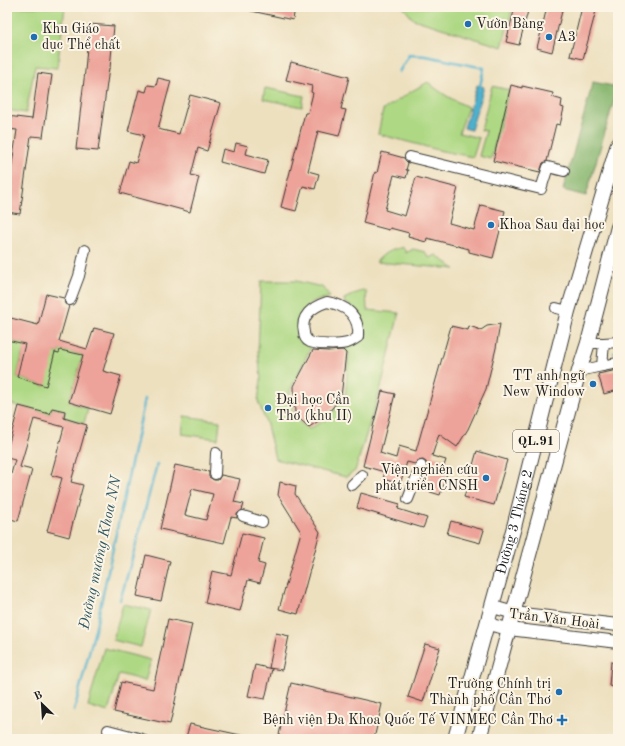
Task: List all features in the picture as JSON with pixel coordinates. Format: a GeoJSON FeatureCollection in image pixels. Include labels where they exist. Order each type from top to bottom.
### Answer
{"type":"FeatureCollection","features":[{"type":"Feature","properties":{"kind":"highway","name":"Đường 3 Tháng 2"},"geometry":{"type":"LineString","coordinates":[[454,739],[493,607],[514,527],[562,309],[618,144]]}},
{"type":"Feature","properties":{"kind":"highway","name":"Đường 3 Tháng 2"},"geometry":{"type":"LineString","coordinates":[[479,739],[579,370],[588,343],[617,231]]}},
{"type":"Feature","properties":{"kind":"main road","name":"Trần Văn Hoài"},"geometry":{"type":"LineString","coordinates":[[493,607],[514,613],[618,625]]}},
{"type":"Feature","properties":{"kind":"main road","name":"Trần Văn Hoài"},"geometry":{"type":"LineString","coordinates":[[487,624],[509,629],[618,642]]}},
{"type":"Feature","properties":{"kind":"street"},"geometry":{"type":"LineString","coordinates":[[410,157],[542,188],[548,167],[564,171]]}},
{"type":"Feature","properties":{"kind":"street"},"geometry":{"type":"LineString","coordinates":[[70,300],[79,276],[85,250]]}},
{"type":"Feature","properties":{"kind":"street"},"geometry":{"type":"LineString","coordinates":[[327,302],[335,303],[349,311],[355,317],[359,328],[358,336],[349,342],[338,344],[320,344],[310,342],[304,337],[302,326],[303,319],[317,305],[327,302]]}},
{"type":"Feature","properties":{"kind":"street"},"geometry":{"type":"LineString","coordinates":[[588,343],[618,342]]}},
{"type":"Feature","properties":{"kind":"street"},"geometry":{"type":"LineString","coordinates":[[602,366],[604,343]]}},
{"type":"Feature","properties":{"kind":"street"},"geometry":{"type":"LineString","coordinates":[[579,370],[618,363]]}},
{"type":"Feature","properties":{"kind":"street"},"geometry":{"type":"LineString","coordinates":[[214,474],[216,453]]}},
{"type":"Feature","properties":{"kind":"street"},"geometry":{"type":"LineString","coordinates":[[408,499],[421,466]]}},
{"type":"Feature","properties":{"kind":"street"},"geometry":{"type":"LineString","coordinates":[[352,484],[362,475]]}},
{"type":"Feature","properties":{"kind":"street"},"geometry":{"type":"LineString","coordinates":[[243,516],[262,522]]}},
{"type":"Feature","properties":{"kind":"street"},"geometry":{"type":"LineString","coordinates":[[108,730],[142,739]]}},
{"type":"Feature","properties":{"kind":"green space","name":"Khu Giáo dục Thể chất"},"geometry":{"type":"Polygon","coordinates":[[[7,7],[65,7],[57,68],[35,66],[26,113],[7,110],[7,7]]]}},
{"type":"Feature","properties":{"kind":"green space","name":"Vườn Bàng"},"geometry":{"type":"Polygon","coordinates":[[[403,7],[513,7],[502,47],[413,19],[403,7]]]}},
{"type":"Feature","properties":{"kind":"green space"},"geometry":{"type":"Polygon","coordinates":[[[428,82],[437,90],[468,107],[459,133],[479,138],[473,157],[442,151],[378,134],[383,110],[428,82]]]}},
{"type":"Feature","properties":{"kind":"green space"},"geometry":{"type":"Polygon","coordinates":[[[593,82],[618,87],[586,196],[563,190],[593,82]]]}},
{"type":"Feature","properties":{"kind":"green space"},"geometry":{"type":"Polygon","coordinates":[[[492,86],[509,90],[491,159],[479,156],[486,131],[481,130],[492,86]]]}},
{"type":"Feature","properties":{"kind":"green space"},"geometry":{"type":"Polygon","coordinates":[[[265,88],[304,96],[302,107],[263,99],[265,88]]]}},
{"type":"Feature","properties":{"kind":"green space"},"geometry":{"type":"Polygon","coordinates":[[[403,247],[406,253],[413,249],[425,252],[429,258],[436,255],[455,269],[376,262],[388,252],[403,247]]]}},
{"type":"Feature","properties":{"kind":"green space"},"geometry":{"type":"Polygon","coordinates":[[[261,281],[296,281],[322,287],[330,296],[311,302],[298,318],[298,330],[301,343],[311,347],[290,390],[294,418],[309,429],[327,419],[345,397],[349,353],[341,346],[360,337],[362,323],[354,308],[345,303],[344,299],[363,290],[366,291],[367,310],[399,313],[381,387],[355,471],[346,477],[275,459],[267,425],[258,401],[261,379],[258,352],[261,281]]]}},
{"type":"Feature","properties":{"kind":"green space"},"geometry":{"type":"Polygon","coordinates":[[[8,340],[41,348],[23,351],[17,377],[45,386],[52,352],[59,353],[60,350],[83,355],[69,402],[88,409],[84,423],[64,418],[65,411],[52,408],[50,414],[7,403],[8,340]]]}},
{"type":"Feature","properties":{"kind":"green space"},"geometry":{"type":"Polygon","coordinates":[[[184,416],[220,421],[218,439],[182,434],[184,416]]]}},
{"type":"Feature","properties":{"kind":"green space"},"geometry":{"type":"Polygon","coordinates":[[[123,604],[151,610],[141,647],[113,640],[123,604]]]}},
{"type":"Feature","properties":{"kind":"green space"},"geometry":{"type":"Polygon","coordinates":[[[104,648],[151,660],[145,681],[119,674],[108,712],[88,706],[104,648]]]}},
{"type":"Feature","properties":{"kind":"water"},"geometry":{"type":"Polygon","coordinates":[[[477,85],[484,87],[471,130],[464,128],[477,85]]]}},
{"type":"Feature","properties":{"kind":"building"},"geometry":{"type":"Polygon","coordinates":[[[247,7],[295,7],[293,20],[247,10],[247,7]]]}},
{"type":"Feature","properties":{"kind":"building"},"geometry":{"type":"Polygon","coordinates":[[[515,7],[529,7],[519,45],[506,42],[515,7]]]}},
{"type":"Feature","properties":{"kind":"building"},"geometry":{"type":"Polygon","coordinates":[[[547,7],[563,7],[552,52],[537,48],[547,7]]]}},
{"type":"Feature","properties":{"kind":"building"},"geometry":{"type":"Polygon","coordinates":[[[582,7],[597,7],[583,59],[570,56],[582,7]]]}},
{"type":"Feature","properties":{"kind":"building"},"geometry":{"type":"Polygon","coordinates":[[[89,24],[114,26],[110,68],[98,151],[76,149],[89,24]]]}},
{"type":"Feature","properties":{"kind":"building"},"geometry":{"type":"Polygon","coordinates":[[[291,62],[349,77],[341,109],[346,110],[339,136],[318,131],[308,171],[319,174],[315,189],[303,186],[296,211],[281,207],[305,113],[308,113],[313,93],[311,92],[312,86],[286,80],[291,62]]]}},
{"type":"Feature","properties":{"kind":"building"},"geometry":{"type":"Polygon","coordinates":[[[38,73],[52,75],[43,137],[31,136],[20,214],[7,212],[7,199],[17,130],[7,129],[7,116],[32,119],[38,73]]]}},
{"type":"Feature","properties":{"kind":"building"},"geometry":{"type":"Polygon","coordinates":[[[158,78],[171,81],[158,129],[179,134],[190,95],[221,103],[207,151],[198,148],[191,175],[199,177],[190,212],[120,193],[129,161],[136,163],[144,135],[128,131],[139,90],[146,92],[148,85],[156,86],[158,78]]]}},
{"type":"Feature","properties":{"kind":"building"},"geometry":{"type":"Polygon","coordinates":[[[511,85],[553,93],[552,97],[562,100],[561,107],[564,108],[560,125],[556,124],[547,161],[543,163],[540,172],[493,161],[511,85]]]}},
{"type":"Feature","properties":{"kind":"building"},"geometry":{"type":"Polygon","coordinates":[[[236,143],[248,146],[246,154],[268,160],[264,174],[220,162],[223,149],[234,152],[236,143]]]}},
{"type":"Feature","properties":{"kind":"building"},"geometry":{"type":"Polygon","coordinates":[[[382,152],[404,158],[408,163],[406,178],[394,175],[385,210],[405,216],[416,177],[458,188],[449,223],[474,230],[481,205],[505,211],[493,258],[469,252],[469,249],[427,238],[426,242],[408,237],[409,233],[390,228],[389,230],[363,223],[375,172],[377,173],[382,152]]]}},
{"type":"Feature","properties":{"kind":"building"},"geometry":{"type":"Polygon","coordinates":[[[46,294],[64,298],[65,304],[69,306],[59,341],[87,349],[94,328],[114,333],[103,371],[121,376],[110,414],[69,402],[83,355],[60,350],[59,353],[55,352],[46,386],[17,377],[25,344],[7,340],[7,317],[38,325],[46,294]]]}},
{"type":"Feature","properties":{"kind":"building"},"geometry":{"type":"Polygon","coordinates":[[[500,324],[486,389],[468,429],[457,447],[439,434],[432,456],[446,460],[442,472],[447,473],[440,495],[424,490],[431,469],[427,468],[426,462],[423,460],[417,461],[415,464],[407,462],[400,484],[383,479],[385,472],[363,466],[382,391],[395,394],[380,453],[396,458],[399,446],[416,451],[451,326],[468,330],[469,326],[481,330],[487,326],[500,324]]]}},
{"type":"Feature","properties":{"kind":"building"},"geometry":{"type":"Polygon","coordinates":[[[313,350],[343,350],[346,353],[341,397],[325,417],[309,427],[295,415],[294,386],[313,350]]]}},
{"type":"Feature","properties":{"kind":"building"},"geometry":{"type":"Polygon","coordinates":[[[618,370],[618,390],[604,394],[598,374],[618,370]]]}},
{"type":"Feature","properties":{"kind":"building"},"geometry":{"type":"Polygon","coordinates":[[[19,406],[50,414],[52,408],[65,411],[64,418],[87,425],[71,482],[83,485],[69,537],[47,531],[62,478],[51,475],[64,427],[34,419],[20,467],[32,470],[18,521],[7,518],[7,488],[15,460],[7,458],[7,450],[19,406]]]}},
{"type":"Feature","properties":{"kind":"building","name":"Viện nghiên cứu phát triển CNSH"},"geometry":{"type":"Polygon","coordinates":[[[477,451],[507,460],[494,505],[464,497],[477,451]]]}},
{"type":"Feature","properties":{"kind":"building"},"geometry":{"type":"Polygon","coordinates":[[[175,465],[209,472],[209,477],[214,480],[218,480],[221,475],[240,479],[234,502],[244,504],[242,510],[237,514],[237,518],[231,517],[224,543],[160,529],[175,465]],[[192,489],[185,515],[206,520],[213,494],[192,489]]]}},
{"type":"Feature","properties":{"kind":"building"},"geometry":{"type":"Polygon","coordinates":[[[280,482],[296,486],[295,494],[320,532],[298,614],[279,609],[301,532],[278,495],[280,482]]]}},
{"type":"Feature","properties":{"kind":"building"},"geometry":{"type":"Polygon","coordinates":[[[361,493],[400,504],[398,509],[427,518],[423,528],[357,508],[361,493]]]}},
{"type":"Feature","properties":{"kind":"building"},"geometry":{"type":"Polygon","coordinates":[[[451,521],[484,530],[480,543],[447,534],[451,521]]]}},
{"type":"Feature","properties":{"kind":"building"},"geometry":{"type":"Polygon","coordinates":[[[242,533],[264,538],[258,563],[265,565],[260,583],[248,580],[240,611],[205,603],[212,571],[231,575],[242,533]]]}},
{"type":"Feature","properties":{"kind":"building"},"geometry":{"type":"Polygon","coordinates":[[[146,555],[170,561],[161,601],[137,596],[146,555]]]}},
{"type":"Feature","properties":{"kind":"building"},"geometry":{"type":"Polygon","coordinates":[[[168,619],[192,624],[170,724],[114,712],[121,682],[153,689],[168,619]]]}},
{"type":"Feature","properties":{"kind":"building"},"geometry":{"type":"Polygon","coordinates":[[[276,633],[289,636],[282,670],[269,668],[276,633]]]}},
{"type":"Feature","properties":{"kind":"building"},"geometry":{"type":"Polygon","coordinates":[[[425,644],[440,648],[423,702],[408,697],[425,644]]]}},
{"type":"Feature","properties":{"kind":"building"},"geometry":{"type":"Polygon","coordinates":[[[611,662],[618,663],[618,688],[609,686],[611,662]]]}},
{"type":"Feature","properties":{"kind":"building"},"geometry":{"type":"Polygon","coordinates":[[[255,665],[272,669],[265,699],[248,696],[255,665]]]}},
{"type":"Feature","properties":{"kind":"building"},"geometry":{"type":"Polygon","coordinates":[[[291,683],[382,704],[374,739],[278,739],[291,683]]]}},
{"type":"Feature","properties":{"kind":"building"},"geometry":{"type":"Polygon","coordinates":[[[190,724],[245,736],[245,739],[194,739],[186,737],[190,724]]]}},
{"type":"Feature","properties":{"kind":"waterway"},"geometry":{"type":"LineString","coordinates":[[399,72],[409,55],[426,56],[484,68],[480,86]]}},
{"type":"Feature","properties":{"kind":"waterway"},"geometry":{"type":"LineString","coordinates":[[614,353],[618,352]]}},
{"type":"Feature","properties":{"kind":"waterway","name":"Đường mương Khoa NN"},"geometry":{"type":"LineString","coordinates":[[74,711],[97,622],[145,399]]}},
{"type":"Feature","properties":{"kind":"waterway"},"geometry":{"type":"LineString","coordinates":[[120,600],[157,464]]}},
{"type":"Feature","properties":{"kind":"place","name":"Vườn Bàng"},"geometry":{"type":"Point","coordinates":[468,24]}},
{"type":"Feature","properties":{"kind":"place","name":"Khu Giáo dục Thể chất"},"geometry":{"type":"Point","coordinates":[34,37]}},
{"type":"Feature","properties":{"kind":"place","name":"A3"},"geometry":{"type":"Point","coordinates":[549,37]}},
{"type":"Feature","properties":{"kind":"place","name":"Khoa Sau đại học"},"geometry":{"type":"Point","coordinates":[491,225]}},
{"type":"Feature","properties":{"kind":"place","name":"TT anh ngữ New Window"},"geometry":{"type":"Point","coordinates":[593,384]}},
{"type":"Feature","properties":{"kind":"place","name":"Đại học Cần Thơ (khu II)"},"geometry":{"type":"Point","coordinates":[268,408]}},
{"type":"Feature","properties":{"kind":"place","name":"Viện nghiên cứu phát triển CNSH"},"geometry":{"type":"Point","coordinates":[486,478]}},
{"type":"Feature","properties":{"kind":"place","name":"Trường Chính trị Thành phố Cần Thơ"},"geometry":{"type":"Point","coordinates":[559,692]}},
{"type":"Feature","properties":{"kind":"place","name":"Bệnh viện Đa Khoa Quốc Tế VINMEC Cần Thơ"},"geometry":{"type":"Point","coordinates":[562,720]}}]}
